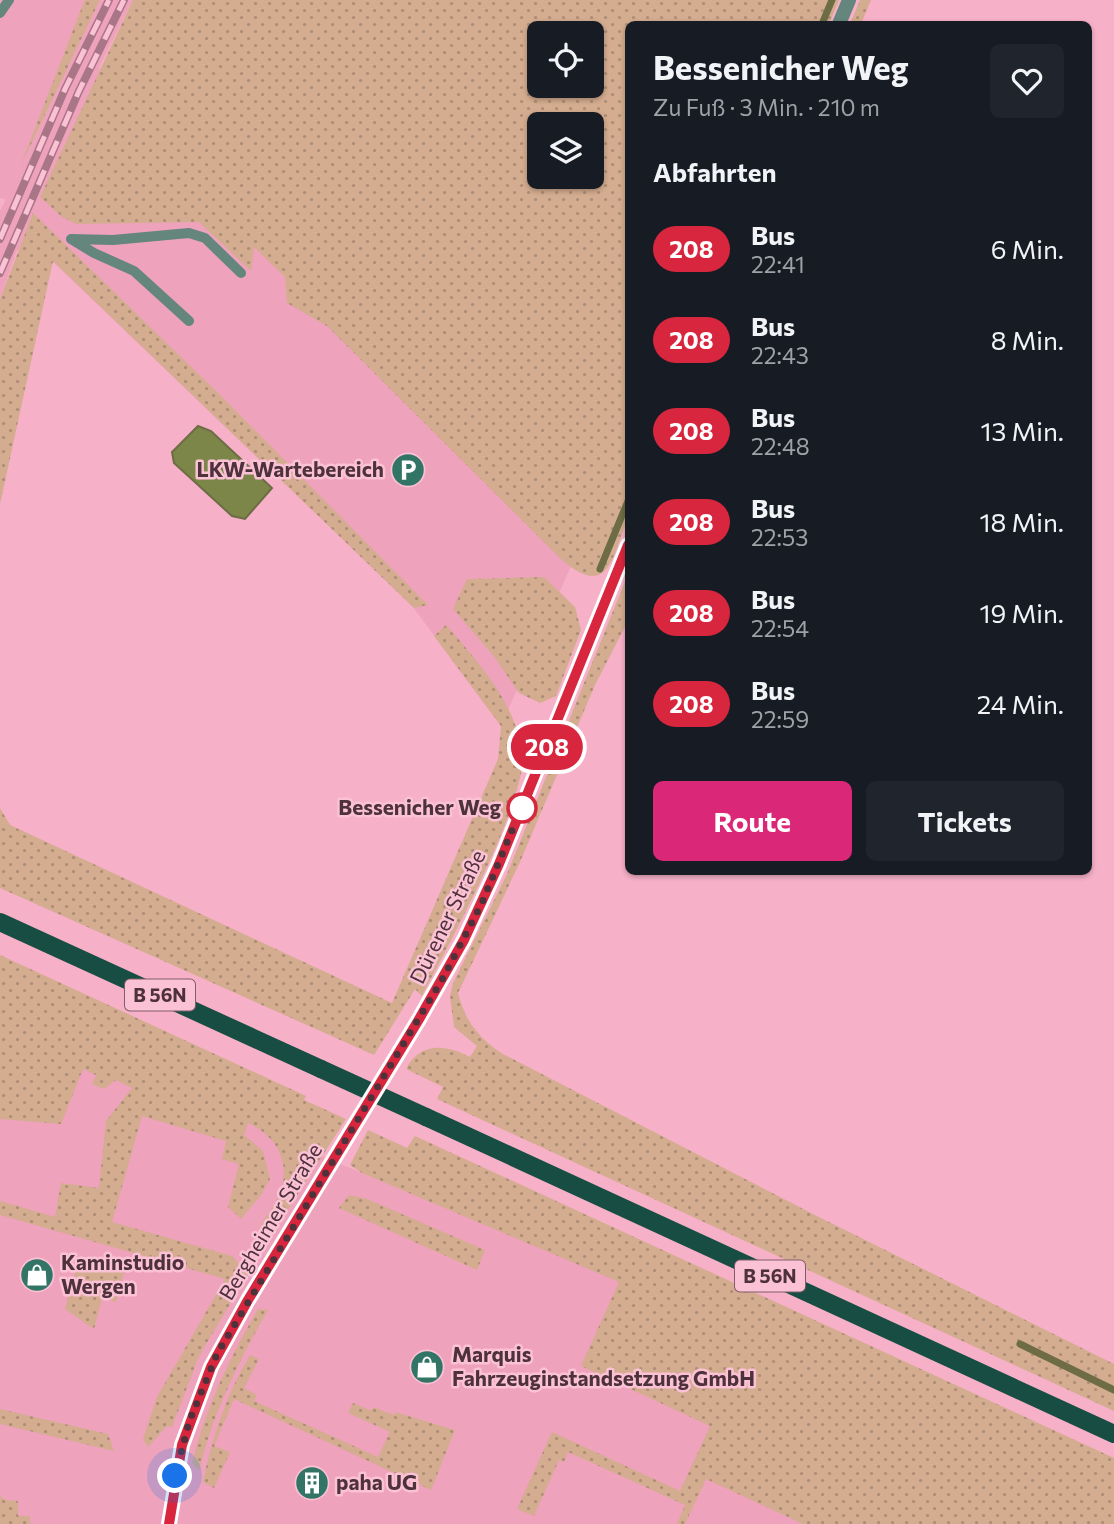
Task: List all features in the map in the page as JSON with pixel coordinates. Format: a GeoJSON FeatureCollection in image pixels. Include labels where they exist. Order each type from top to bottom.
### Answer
{"type":"FeatureCollection","features":[{"type":"Feature","properties":{"kind":"main road","name":"B 56N"},"geometry":{"type":"LineString","coordinates":[[0,922],[1114,1434]]}},
{"type":"Feature","properties":{"kind":"street"},"geometry":{"type":"LineString","coordinates":[[840,21],[849,0]]}},
{"type":"Feature","properties":{"kind":"street","name":"Dürener Straße"},"geometry":{"type":"LineString","coordinates":[[346,1140],[426,1009],[481,905],[625,552]]}},
{"type":"Feature","properties":{"kind":"street","name":"Bergheimer Straße"},"geometry":{"type":"LineString","coordinates":[[169,1524],[182,1445],[211,1367],[248,1300],[346,1140]]}},
{"type":"Feature","properties":{"kind":"lane"},"geometry":{"type":"LineString","coordinates":[[0,13],[9,0]]}},
{"type":"Feature","properties":{"kind":"lane"},"geometry":{"type":"LineString","coordinates":[[189,321],[142,276],[71,239],[113,240],[189,233],[205,238],[241,273]]}},
{"type":"Feature","properties":{"kind":"shaded area"},"geometry":{"type":"Polygon","coordinates":[[[0,0],[85,0],[26,153],[100,0],[133,0],[99,68],[183,173],[580,545],[501,726],[410,603],[52,261],[17,250],[0,299],[0,211],[6,199],[0,198],[0,0]]]}},
{"type":"Feature","properties":{"kind":"shaded area"},"geometry":{"type":"Polygon","coordinates":[[[85,0],[100,0],[20,167],[78,17],[85,0]]]}},
{"type":"Feature","properties":{"kind":"shaded area"},"geometry":{"type":"Polygon","coordinates":[[[133,0],[839,0],[830,21],[625,21],[625,526],[612,559],[599,575],[589,576],[577,571],[561,559],[327,326],[287,303],[285,277],[254,247],[251,271],[199,222],[76,224],[62,217],[40,197],[133,0]]]}},
{"type":"Feature","properties":{"kind":"shaded area"},"geometry":{"type":"Polygon","coordinates":[[[860,0],[871,0],[862,21],[851,21],[860,0]]]}},
{"type":"Feature","properties":{"kind":"shaded area"},"geometry":{"type":"Polygon","coordinates":[[[33,213],[220,395],[428,605],[414,608],[53,261],[0,504],[0,299],[33,213]]]}},
{"type":"Feature","properties":{"kind":"shaded area"},"geometry":{"type":"Polygon","coordinates":[[[198,426],[211,431],[272,488],[245,519],[232,516],[174,463],[172,452],[198,426]]]}},
{"type":"Feature","properties":{"kind":"shaded area"},"geometry":{"type":"Polygon","coordinates":[[[544,577],[575,607],[581,630],[556,696],[540,703],[519,693],[493,655],[453,609],[467,579],[544,577]]]}},
{"type":"Feature","properties":{"kind":"shaded area"},"geometry":{"type":"Polygon","coordinates":[[[625,581],[625,627],[595,685],[520,862],[458,993],[469,1020],[479,1034],[501,1053],[811,1213],[1114,1364],[1114,1411],[437,1099],[443,1087],[406,1069],[418,1054],[426,1050],[442,1048],[470,1057],[477,1046],[454,1027],[450,996],[453,983],[507,874],[625,581]]]}},
{"type":"Feature","properties":{"kind":"shaded area"},"geometry":{"type":"Polygon","coordinates":[[[446,625],[482,668],[503,699],[518,733],[522,751],[521,773],[500,837],[449,945],[422,996],[415,989],[374,1055],[0,888],[0,808],[10,825],[392,1003],[498,759],[501,726],[434,636],[446,625]]]}},
{"type":"Feature","properties":{"kind":"shaded area"},"geometry":{"type":"Polygon","coordinates":[[[0,955],[306,1096],[304,1100],[346,1119],[266,1244],[259,1231],[276,1202],[284,1178],[281,1155],[276,1145],[248,1123],[244,1135],[263,1151],[270,1179],[261,1195],[241,1219],[228,1207],[239,1164],[222,1159],[226,1141],[142,1116],[112,1222],[232,1256],[248,1274],[199,1356],[172,1427],[167,1426],[148,1447],[143,1439],[157,1397],[225,1279],[0,1215],[0,1201],[55,1217],[61,1183],[99,1188],[106,1121],[132,1088],[116,1080],[104,1089],[92,1084],[96,1075],[83,1069],[61,1124],[0,1119],[0,955]]]}},
{"type":"Feature","properties":{"kind":"shaded area"},"geometry":{"type":"Polygon","coordinates":[[[0,1005],[314,1153],[1114,1485],[1114,1524],[0,1524],[0,1005]]]}},
{"type":"Feature","properties":{"kind":"shaded area"},"geometry":{"type":"Polygon","coordinates":[[[368,1130],[407,1148],[415,1136],[1114,1458],[1114,1524],[803,1524],[706,1479],[685,1524],[677,1524],[685,1505],[568,1452],[564,1462],[559,1460],[534,1516],[517,1509],[552,1432],[680,1491],[710,1426],[581,1366],[619,1282],[362,1173],[350,1165],[368,1130]]]}},
{"type":"Feature","properties":{"kind":"shaded area"},"geometry":{"type":"Polygon","coordinates":[[[349,1195],[367,1199],[485,1250],[477,1270],[339,1208],[349,1195]]]}},
{"type":"Feature","properties":{"kind":"shaded area"},"geometry":{"type":"Polygon","coordinates":[[[79,1259],[124,1272],[116,1302],[102,1298],[94,1329],[65,1309],[79,1259]]]}},
{"type":"Feature","properties":{"kind":"shaded area"},"geometry":{"type":"Polygon","coordinates":[[[258,1309],[268,1310],[228,1388],[211,1429],[199,1471],[192,1463],[204,1422],[237,1346],[258,1309]]]}},
{"type":"Feature","properties":{"kind":"shaded area"},"geometry":{"type":"Polygon","coordinates":[[[250,1355],[259,1359],[244,1388],[257,1395],[254,1401],[378,1457],[390,1432],[348,1413],[353,1403],[371,1411],[373,1407],[455,1430],[431,1490],[234,1399],[214,1446],[230,1452],[214,1488],[203,1482],[221,1417],[250,1355]]]}},
{"type":"Feature","properties":{"kind":"shaded area"},"geometry":{"type":"Polygon","coordinates":[[[0,1409],[108,1434],[114,1451],[0,1424],[0,1409]]]}},
{"type":"Feature","properties":{"kind":"shaded area"},"geometry":{"type":"Polygon","coordinates":[[[0,1496],[5,1500],[18,1501],[18,1516],[30,1516],[30,1524],[0,1524],[0,1496]]]}},
{"type":"Feature","properties":{"kind":"waterway"},"geometry":{"type":"LineString","coordinates":[[823,21],[832,0]]}},
{"type":"Feature","properties":{"kind":"waterway"},"geometry":{"type":"LineString","coordinates":[[600,569],[625,508]]}},
{"type":"Feature","properties":{"kind":"waterway"},"geometry":{"type":"LineString","coordinates":[[1020,1344],[1114,1390]]}},
{"type":"Feature","properties":{"kind":"railway"},"geometry":{"type":"LineString","coordinates":[[0,239],[65,89],[109,0]]}},
{"type":"Feature","properties":{"kind":"railway"},"geometry":{"type":"LineString","coordinates":[[0,273],[79,91],[124,0]]}},
{"type":"Feature","properties":{"kind":"bus line","name":"208"},"geometry":{"type":"LineString","coordinates":[[169,1524],[173,1486],[182,1445],[211,1367],[223,1342],[418,1021],[464,940],[499,864],[625,552]]}},
{"type":"Feature","properties":{"kind":"place","name":"LKW-Wartebereich"},"geometry":{"type":"Point","coordinates":[408,470]}},
{"type":"Feature","properties":{"kind":"place","name":"Bessenicher Weg"},"geometry":{"type":"Point","coordinates":[522,808]}},
{"type":"Feature","properties":{"kind":"place","name":"Kaminstudio Wergen"},"geometry":{"type":"Point","coordinates":[37,1275]}},
{"type":"Feature","properties":{"kind":"place","name":"Marquis Fahrzeuginstandsetzung GmbH"},"geometry":{"type":"Point","coordinates":[427,1367]}},
{"type":"Feature","properties":{"kind":"place","name":"paha UG"},"geometry":{"type":"Point","coordinates":[312,1483]}},
{"type":"Feature","properties":{"kind":"route"},"geometry":{"type":"LineString","coordinates":[[175,1476],[189,1422],[204,1380],[217,1354],[456,955],[481,905],[523,804],[522,808]]}}]}
